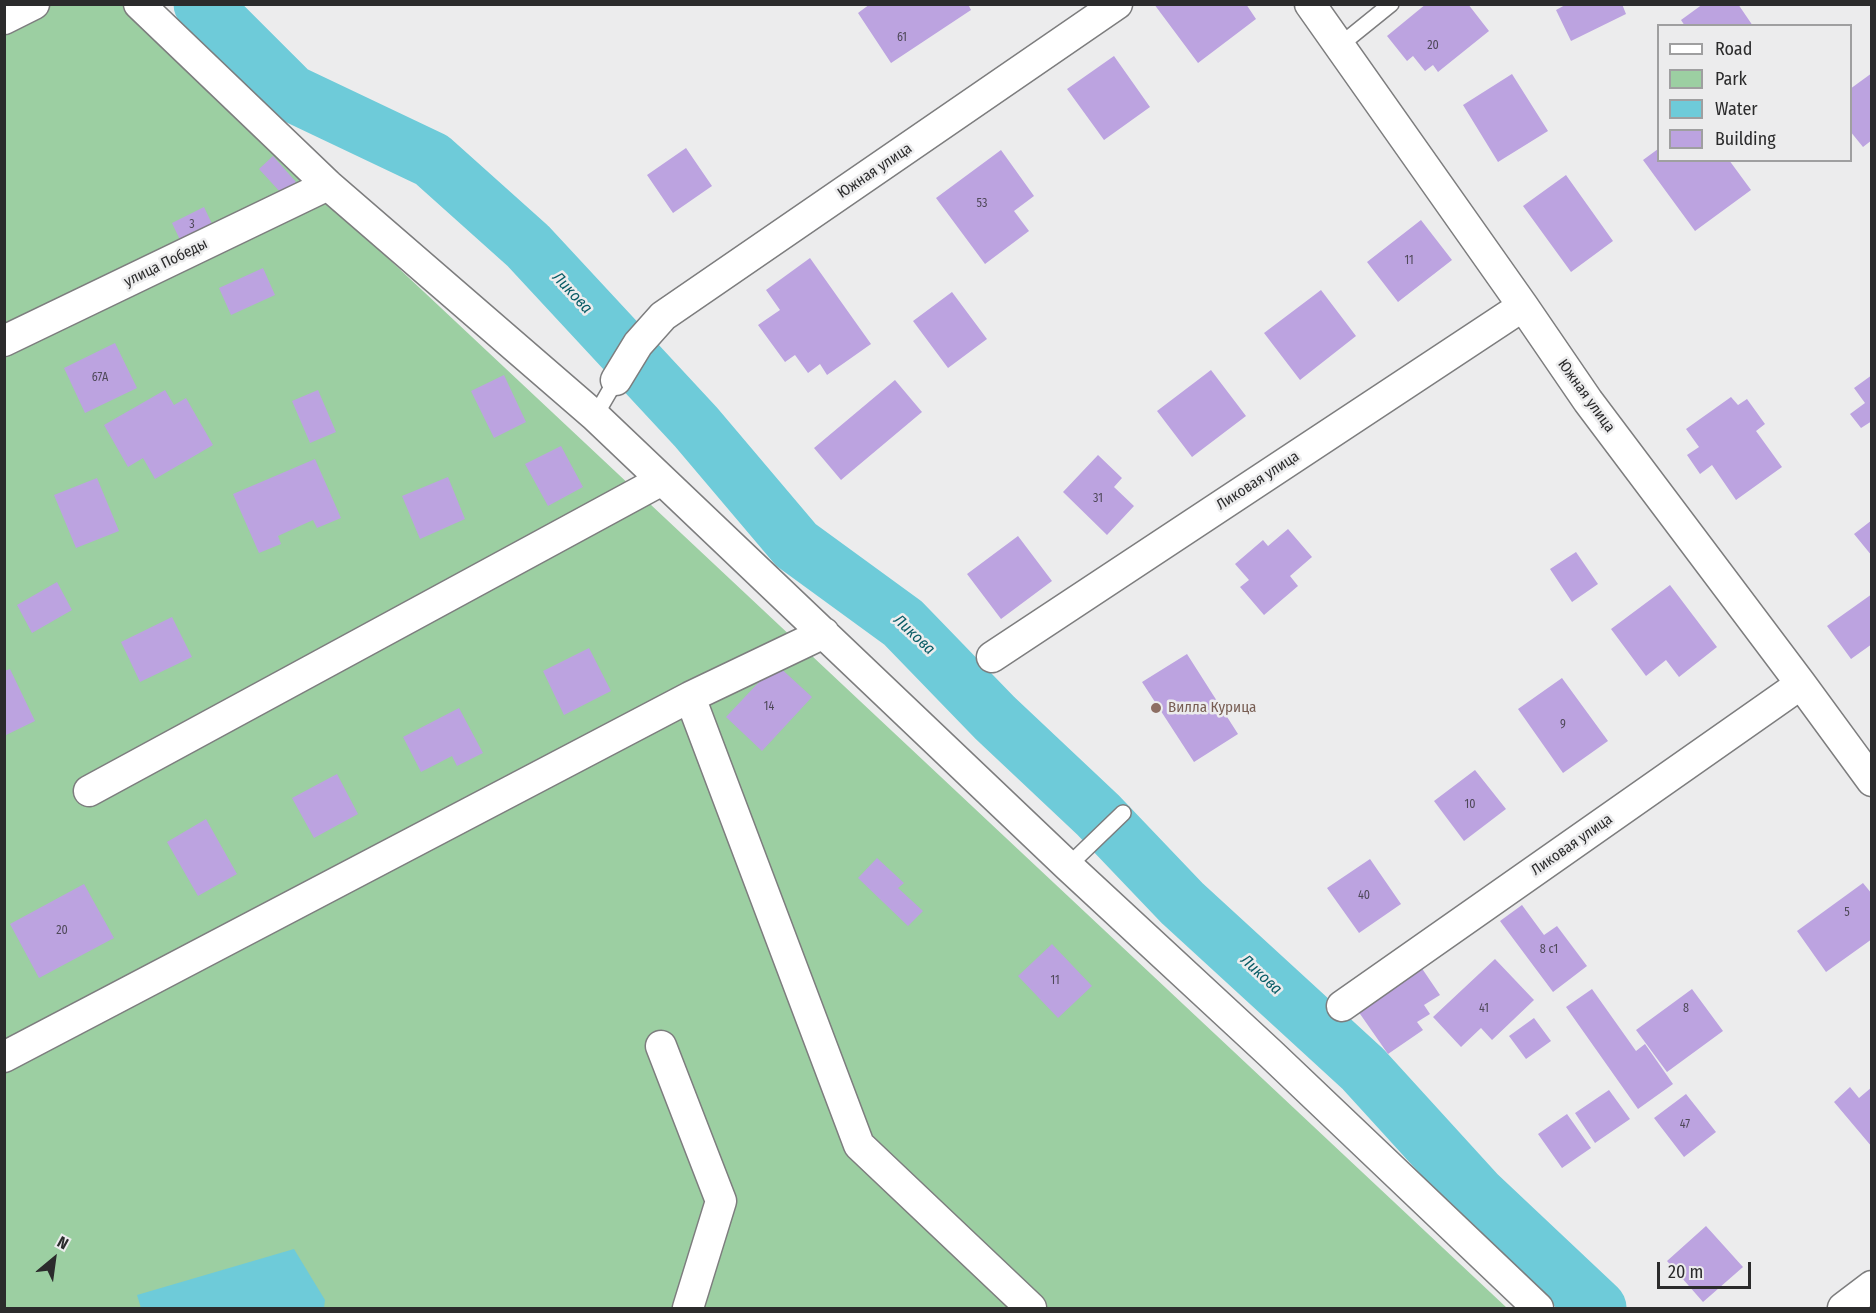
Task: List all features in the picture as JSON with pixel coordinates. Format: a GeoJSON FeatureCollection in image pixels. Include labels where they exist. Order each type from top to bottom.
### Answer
{"type":"FeatureCollection","features":[{"type":"Feature","properties":{"kind":"street"},"geometry":{"type":"LineString","coordinates":[[4,20],[34,4]]}},
{"type":"Feature","properties":{"kind":"street"},"geometry":{"type":"LineString","coordinates":[[139,4],[328,185],[595,416],[824,633],[1078,856],[1271,1054],[1538,1308]]}},
{"type":"Feature","properties":{"kind":"street","name":"Южная улица"},"geometry":{"type":"LineString","coordinates":[[616,380],[638,344],[663,316],[1117,4]]}},
{"type":"Feature","properties":{"kind":"street","name":"Южная улица"},"geometry":{"type":"LineString","coordinates":[[1310,4],[1588,401],[1872,781]]}},
{"type":"Feature","properties":{"kind":"street","name":"улица Победы"},"geometry":{"type":"LineString","coordinates":[[4,341],[328,185]]}},
{"type":"Feature","properties":{"kind":"street","name":"Ликовая улица"},"geometry":{"type":"LineString","coordinates":[[992,657],[1523,306]]}},
{"type":"Feature","properties":{"kind":"street"},"geometry":{"type":"LineString","coordinates":[[89,791],[662,480]]}},
{"type":"Feature","properties":{"kind":"street"},"geometry":{"type":"LineString","coordinates":[[4,1057],[690,697],[824,633]]}},
{"type":"Feature","properties":{"kind":"street","name":"Ликовая улица"},"geometry":{"type":"LineString","coordinates":[[1342,1006],[1801,684]]}},
{"type":"Feature","properties":{"kind":"street"},"geometry":{"type":"LineString","coordinates":[[690,697],[859,1145],[1031,1308]]}},
{"type":"Feature","properties":{"kind":"street"},"geometry":{"type":"LineString","coordinates":[[661,1046],[721,1201],[688,1308]]}},
{"type":"Feature","properties":{"kind":"street"},"geometry":{"type":"LineString","coordinates":[[1843,1308],[1872,1286]]}},
{"type":"Feature","properties":{"kind":"lane"},"geometry":{"type":"LineString","coordinates":[[1339,46],[1391,4]]}},
{"type":"Feature","properties":{"kind":"lane"},"geometry":{"type":"LineString","coordinates":[[595,416],[616,380]]}},
{"type":"Feature","properties":{"kind":"lane"},"geometry":{"type":"LineString","coordinates":[[1078,856],[1123,813]]}},
{"type":"Feature","properties":{"kind":"green space"},"geometry":{"type":"Polygon","coordinates":[[[5,4],[159,5],[310,185],[1507,1308],[5,1308],[5,4]]]}},
{"type":"Feature","properties":{"kind":"water"},"geometry":{"type":"Polygon","coordinates":[[[294,1249],[325,1300],[324,1308],[141,1308],[137,1295],[294,1249]]]}},
{"type":"Feature","properties":{"kind":"building"},"geometry":{"type":"Polygon","coordinates":[[[870,4],[968,4],[971,10],[891,63],[858,13],[870,4]]]}},
{"type":"Feature","properties":{"kind":"building"},"geometry":{"type":"Polygon","coordinates":[[[1154,4],[1246,4],[1256,19],[1198,63],[1154,4]]]}},
{"type":"Feature","properties":{"kind":"building"},"geometry":{"type":"Polygon","coordinates":[[[1426,4],[1468,4],[1489,31],[1438,72],[1433,65],[1425,71],[1413,56],[1407,61],[1387,36],[1426,4]]]}},
{"type":"Feature","properties":{"kind":"building"},"geometry":{"type":"Polygon","coordinates":[[[1567,4],[1622,4],[1626,14],[1571,41],[1556,10],[1567,4]]]}},
{"type":"Feature","properties":{"kind":"building"},"geometry":{"type":"Polygon","coordinates":[[[1703,4],[1738,4],[1752,24],[1684,24],[1681,20],[1703,4]]]}},
{"type":"Feature","properties":{"kind":"building"},"geometry":{"type":"Polygon","coordinates":[[[1114,56],[1150,107],[1104,140],[1067,89],[1114,56]]]}},
{"type":"Feature","properties":{"kind":"building"},"geometry":{"type":"Polygon","coordinates":[[[1872,73],[1872,140],[1863,147],[1852,133],[1852,88],[1872,73]]]}},
{"type":"Feature","properties":{"kind":"building"},"geometry":{"type":"Polygon","coordinates":[[[1512,74],[1548,131],[1498,162],[1463,105],[1512,74]]]}},
{"type":"Feature","properties":{"kind":"building"},"geometry":{"type":"Polygon","coordinates":[[[686,148],[712,186],[673,213],[647,175],[686,148]]]}},
{"type":"Feature","properties":{"kind":"building"},"geometry":{"type":"Polygon","coordinates":[[[1001,150],[1034,196],[1014,211],[1029,231],[985,264],[936,198],[1001,150]]]}},
{"type":"Feature","properties":{"kind":"building"},"geometry":{"type":"Polygon","coordinates":[[[1657,150],[1657,162],[1730,162],[1751,190],[1695,231],[1643,160],[1657,150]]]}},
{"type":"Feature","properties":{"kind":"building"},"geometry":{"type":"Polygon","coordinates":[[[273,156],[296,182],[282,194],[259,169],[273,156]]]}},
{"type":"Feature","properties":{"kind":"building"},"geometry":{"type":"Polygon","coordinates":[[[1566,175],[1613,241],[1571,272],[1523,206],[1566,175]]]}},
{"type":"Feature","properties":{"kind":"building"},"geometry":{"type":"Polygon","coordinates":[[[204,207],[213,226],[181,242],[172,223],[204,207]]]}},
{"type":"Feature","properties":{"kind":"building"},"geometry":{"type":"Polygon","coordinates":[[[1421,220],[1452,260],[1398,302],[1367,262],[1421,220]]]}},
{"type":"Feature","properties":{"kind":"building"},"geometry":{"type":"Polygon","coordinates":[[[810,258],[871,344],[827,375],[820,364],[808,373],[795,355],[785,362],[758,325],[780,310],[766,290],[810,258]]]}},
{"type":"Feature","properties":{"kind":"building"},"geometry":{"type":"Polygon","coordinates":[[[263,268],[275,295],[231,315],[219,288],[263,268]]]}},
{"type":"Feature","properties":{"kind":"building"},"geometry":{"type":"Polygon","coordinates":[[[1321,290],[1356,336],[1300,380],[1264,333],[1321,290]]]}},
{"type":"Feature","properties":{"kind":"building"},"geometry":{"type":"Polygon","coordinates":[[[952,292],[987,339],[948,368],[913,321],[952,292]]]}},
{"type":"Feature","properties":{"kind":"building"},"geometry":{"type":"Polygon","coordinates":[[[115,343],[137,388],[85,413],[64,368],[115,343]]]}},
{"type":"Feature","properties":{"kind":"building"},"geometry":{"type":"Polygon","coordinates":[[[1211,370],[1246,416],[1192,457],[1157,411],[1211,370]]]}},
{"type":"Feature","properties":{"kind":"building"},"geometry":{"type":"Polygon","coordinates":[[[504,375],[526,422],[494,438],[471,391],[504,375]]]}},
{"type":"Feature","properties":{"kind":"building"},"geometry":{"type":"Polygon","coordinates":[[[1872,375],[1872,421],[1861,428],[1850,414],[1865,403],[1854,388],[1872,375]]]}},
{"type":"Feature","properties":{"kind":"building"},"geometry":{"type":"Polygon","coordinates":[[[895,380],[922,412],[841,480],[814,448],[895,380]]]}},
{"type":"Feature","properties":{"kind":"building"},"geometry":{"type":"Polygon","coordinates":[[[165,390],[174,405],[186,398],[213,445],[155,479],[143,458],[128,467],[104,425],[165,390]]]}},
{"type":"Feature","properties":{"kind":"building"},"geometry":{"type":"Polygon","coordinates":[[[318,390],[336,432],[310,443],[292,401],[318,390]]]}},
{"type":"Feature","properties":{"kind":"building"},"geometry":{"type":"Polygon","coordinates":[[[1731,397],[1738,405],[1747,399],[1765,424],[1756,431],[1782,467],[1736,500],[1712,465],[1700,474],[1687,455],[1699,447],[1686,429],[1731,397]]]}},
{"type":"Feature","properties":{"kind":"building"},"geometry":{"type":"Polygon","coordinates":[[[561,446],[583,487],[548,506],[525,464],[561,446]]]}},
{"type":"Feature","properties":{"kind":"building"},"geometry":{"type":"Polygon","coordinates":[[[1098,455],[1122,478],[1114,487],[1134,506],[1107,535],[1063,492],[1098,455]]]}},
{"type":"Feature","properties":{"kind":"building"},"geometry":{"type":"Polygon","coordinates":[[[315,459],[341,518],[317,528],[313,520],[278,536],[281,544],[259,553],[233,494],[315,459]]]}},
{"type":"Feature","properties":{"kind":"building"},"geometry":{"type":"Polygon","coordinates":[[[448,477],[465,519],[420,539],[402,496],[448,477]]]}},
{"type":"Feature","properties":{"kind":"building"},"geometry":{"type":"Polygon","coordinates":[[[97,478],[119,531],[76,548],[54,495],[97,478]]]}},
{"type":"Feature","properties":{"kind":"building"},"geometry":{"type":"Polygon","coordinates":[[[1872,520],[1872,556],[1854,534],[1872,520]]]}},
{"type":"Feature","properties":{"kind":"building"},"geometry":{"type":"Polygon","coordinates":[[[1288,529],[1312,557],[1290,576],[1298,586],[1264,615],[1240,587],[1249,580],[1235,564],[1263,540],[1268,546],[1288,529]]]}},
{"type":"Feature","properties":{"kind":"building"},"geometry":{"type":"Polygon","coordinates":[[[1018,536],[1052,581],[1001,619],[967,574],[1018,536]]]}},
{"type":"Feature","properties":{"kind":"building"},"geometry":{"type":"Polygon","coordinates":[[[1576,552],[1598,584],[1572,602],[1550,569],[1576,552]]]}},
{"type":"Feature","properties":{"kind":"building"},"geometry":{"type":"Polygon","coordinates":[[[57,582],[72,610],[32,633],[17,605],[57,582]]]}},
{"type":"Feature","properties":{"kind":"building"},"geometry":{"type":"Polygon","coordinates":[[[1670,585],[1717,647],[1679,677],[1666,660],[1646,676],[1611,629],[1670,585]]]}},
{"type":"Feature","properties":{"kind":"building"},"geometry":{"type":"Polygon","coordinates":[[[1872,594],[1872,644],[1851,659],[1827,626],[1872,594]]]}},
{"type":"Feature","properties":{"kind":"building"},"geometry":{"type":"Polygon","coordinates":[[[172,617],[192,657],[140,682],[121,642],[172,617]]]}},
{"type":"Feature","properties":{"kind":"building"},"geometry":{"type":"Polygon","coordinates":[[[589,648],[611,691],[564,715],[543,671],[589,648]]]}},
{"type":"Feature","properties":{"kind":"building"},"geometry":{"type":"Polygon","coordinates":[[[1187,654],[1238,734],[1194,762],[1142,682],[1187,654]]]}},
{"type":"Feature","properties":{"kind":"building"},"geometry":{"type":"Polygon","coordinates":[[[776,664],[812,697],[762,751],[726,717],[776,664]]]}},
{"type":"Feature","properties":{"kind":"building"},"geometry":{"type":"Polygon","coordinates":[[[10,669],[35,721],[4,736],[4,671],[10,669]]]}},
{"type":"Feature","properties":{"kind":"building"},"geometry":{"type":"Polygon","coordinates":[[[1562,678],[1608,741],[1563,773],[1518,709],[1562,678]]]}},
{"type":"Feature","properties":{"kind":"building"},"geometry":{"type":"Polygon","coordinates":[[[459,708],[483,753],[457,766],[452,756],[421,772],[403,737],[459,708]]]}},
{"type":"Feature","properties":{"kind":"building"},"geometry":{"type":"Polygon","coordinates":[[[1475,770],[1506,809],[1464,841],[1434,801],[1475,770]]]}},
{"type":"Feature","properties":{"kind":"building"},"geometry":{"type":"Polygon","coordinates":[[[337,774],[358,814],[314,838],[292,798],[337,774]]]}},
{"type":"Feature","properties":{"kind":"building"},"geometry":{"type":"Polygon","coordinates":[[[206,819],[237,874],[198,896],[167,842],[206,819]]]}},
{"type":"Feature","properties":{"kind":"building"},"geometry":{"type":"Polygon","coordinates":[[[877,858],[904,883],[898,888],[923,911],[908,926],[858,878],[877,858]]]}},
{"type":"Feature","properties":{"kind":"building"},"geometry":{"type":"Polygon","coordinates":[[[1370,859],[1401,904],[1359,933],[1327,888],[1370,859]]]}},
{"type":"Feature","properties":{"kind":"building"},"geometry":{"type":"Polygon","coordinates":[[[1863,883],[1872,894],[1872,939],[1826,972],[1797,931],[1863,883]]]}},
{"type":"Feature","properties":{"kind":"building"},"geometry":{"type":"Polygon","coordinates":[[[84,884],[114,938],[39,978],[10,924],[84,884]]]}},
{"type":"Feature","properties":{"kind":"building"},"geometry":{"type":"Polygon","coordinates":[[[1522,905],[1544,935],[1557,926],[1587,966],[1553,992],[1500,921],[1522,905]]]}},
{"type":"Feature","properties":{"kind":"building"},"geometry":{"type":"Polygon","coordinates":[[[1052,944],[1092,986],[1058,1018],[1018,976],[1052,944]]]}},
{"type":"Feature","properties":{"kind":"building"},"geometry":{"type":"Polygon","coordinates":[[[1495,959],[1534,1000],[1492,1040],[1481,1028],[1461,1047],[1433,1017],[1495,959]]]}},
{"type":"Feature","properties":{"kind":"building"},"geometry":{"type":"Polygon","coordinates":[[[1421,967],[1440,995],[1424,1005],[1430,1014],[1417,1022],[1423,1030],[1388,1054],[1358,1011],[1421,967]]]}},
{"type":"Feature","properties":{"kind":"building"},"geometry":{"type":"Polygon","coordinates":[[[1592,989],[1636,1051],[1645,1044],[1673,1084],[1638,1109],[1566,1007],[1592,989]]]}},
{"type":"Feature","properties":{"kind":"building"},"geometry":{"type":"Polygon","coordinates":[[[1692,989],[1723,1031],[1667,1072],[1636,1030],[1692,989]]]}},
{"type":"Feature","properties":{"kind":"building"},"geometry":{"type":"Polygon","coordinates":[[[1534,1018],[1551,1041],[1526,1059],[1509,1036],[1534,1018]]]}},
{"type":"Feature","properties":{"kind":"building"},"geometry":{"type":"Polygon","coordinates":[[[1850,1087],[1859,1098],[1872,1087],[1872,1147],[1834,1102],[1850,1087]]]}},
{"type":"Feature","properties":{"kind":"building"},"geometry":{"type":"Polygon","coordinates":[[[1609,1090],[1630,1119],[1595,1143],[1575,1113],[1609,1090]]]}},
{"type":"Feature","properties":{"kind":"building"},"geometry":{"type":"Polygon","coordinates":[[[1686,1094],[1716,1132],[1684,1157],[1654,1118],[1686,1094]]]}},
{"type":"Feature","properties":{"kind":"building"},"geometry":{"type":"Polygon","coordinates":[[[1567,1114],[1591,1148],[1562,1168],[1538,1134],[1567,1114]]]}},
{"type":"Feature","properties":{"kind":"building"},"geometry":{"type":"Polygon","coordinates":[[[1706,1226],[1743,1267],[1703,1302],[1667,1261],[1706,1226]]]}},
{"type":"Feature","properties":{"kind":"waterway","name":"Ликова"},"geometry":{"type":"LineString","coordinates":[[202,4],[291,93],[432,160],[528,246],[696,427],[796,545],[903,623],[995,718],[1098,815],[1182,903],[1363,1069],[1477,1194],[1598,1308]]}},
{"type":"Feature","properties":{"kind":"place","name":"Вилла Курица"},"geometry":{"type":"Point","coordinates":[1156,708]}}]}
